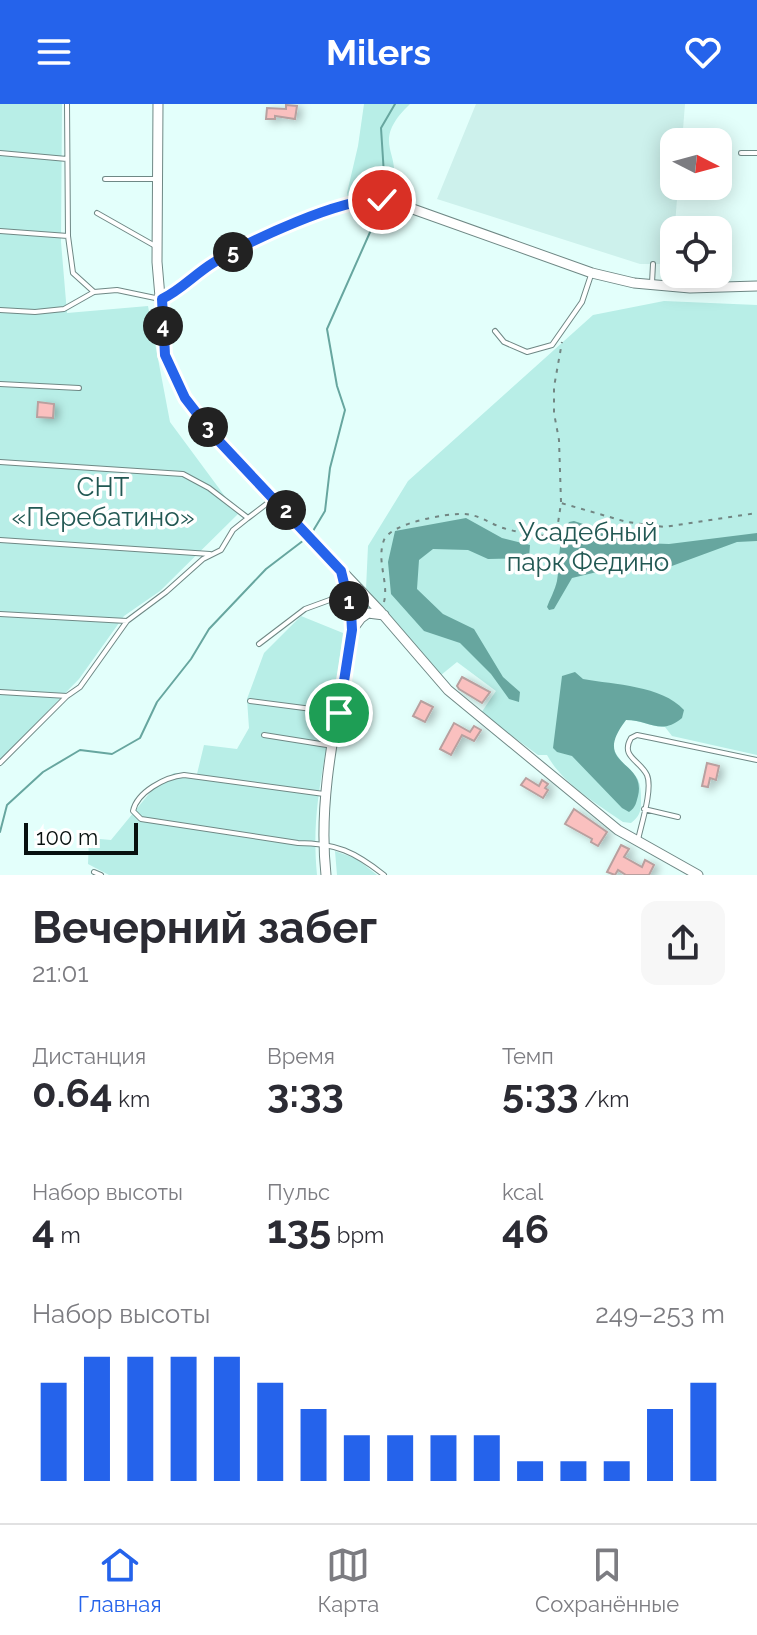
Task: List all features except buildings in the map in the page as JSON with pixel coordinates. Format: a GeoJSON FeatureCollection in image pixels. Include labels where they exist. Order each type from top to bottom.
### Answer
{"type":"FeatureCollection","features":[{"type":"Feature","properties":{"kind":"street"},"geometry":{"type":"LineString","coordinates":[[158,104],[157,247],[165,355],[185,398],[216,438],[382,612],[448,690],[637,842],[698,875]]}},
{"type":"Feature","properties":{"kind":"street"},"geometry":{"type":"LineString","coordinates":[[162,299],[233,252],[341,206],[371,199],[396,203],[592,273],[652,285],[690,288],[757,286]]}},
{"type":"Feature","properties":{"kind":"street"},"geometry":{"type":"LineString","coordinates":[[326,875],[323,843],[325,794],[352,630],[341,571]]}},
{"type":"Feature","properties":{"kind":"street"},"geometry":{"type":"LineString","coordinates":[[352,630],[368,613],[382,612]]}},
{"type":"Feature","properties":{"kind":"lane"},"geometry":{"type":"LineString","coordinates":[[67,104],[68,236],[73,273],[94,292]]}},
{"type":"Feature","properties":{"kind":"lane"},"geometry":{"type":"LineString","coordinates":[[0,153],[67,159]]}},
{"type":"Feature","properties":{"kind":"lane"},"geometry":{"type":"LineString","coordinates":[[741,153],[757,153]]}},
{"type":"Feature","properties":{"kind":"lane"},"geometry":{"type":"LineString","coordinates":[[105,179],[157,179]]}},
{"type":"Feature","properties":{"kind":"lane"},"geometry":{"type":"LineString","coordinates":[[97,213],[157,247]]}},
{"type":"Feature","properties":{"kind":"lane"},"geometry":{"type":"LineString","coordinates":[[0,231],[68,236]]}},
{"type":"Feature","properties":{"kind":"lane"},"geometry":{"type":"LineString","coordinates":[[652,285],[653,264]]}},
{"type":"Feature","properties":{"kind":"lane"},"geometry":{"type":"LineString","coordinates":[[495,331],[504,342],[527,352],[552,345],[582,302],[592,273]]}},
{"type":"Feature","properties":{"kind":"lane"},"geometry":{"type":"LineString","coordinates":[[0,310],[35,312],[64,309],[94,292],[117,290],[162,299]]}},
{"type":"Feature","properties":{"kind":"lane"},"geometry":{"type":"LineString","coordinates":[[0,384],[79,388]]}},
{"type":"Feature","properties":{"kind":"lane"},"geometry":{"type":"LineString","coordinates":[[0,462],[183,474],[209,488],[248,518]]}},
{"type":"Feature","properties":{"kind":"lane"},"geometry":{"type":"LineString","coordinates":[[0,763],[67,696],[80,687],[127,621],[221,550],[233,530],[275,498]]}},
{"type":"Feature","properties":{"kind":"lane"},"geometry":{"type":"LineString","coordinates":[[0,540],[212,554]]}},
{"type":"Feature","properties":{"kind":"lane"},"geometry":{"type":"LineString","coordinates":[[259,644],[305,609],[347,594]]}},
{"type":"Feature","properties":{"kind":"lane"},"geometry":{"type":"LineString","coordinates":[[0,614],[127,621]]}},
{"type":"Feature","properties":{"kind":"lane"},"geometry":{"type":"LineString","coordinates":[[0,692],[67,696]]}},
{"type":"Feature","properties":{"kind":"lane"},"geometry":{"type":"LineString","coordinates":[[250,701],[339,713]]}},
{"type":"Feature","properties":{"kind":"lane"},"geometry":{"type":"LineString","coordinates":[[264,735],[333,746]]}},
{"type":"Feature","properties":{"kind":"lane"},"geometry":{"type":"LineString","coordinates":[[637,842],[648,781],[641,767],[628,754],[626,748],[631,738],[637,735],[757,760]]}},
{"type":"Feature","properties":{"kind":"lane"},"geometry":{"type":"LineString","coordinates":[[325,794],[184,775],[175,776],[145,792],[133,811],[141,819],[298,843],[323,843],[355,853],[384,875]]}},
{"type":"Feature","properties":{"kind":"lane"},"geometry":{"type":"LineString","coordinates":[[644,809],[678,817]]}},
{"type":"Feature","properties":{"kind":"lane"},"geometry":{"type":"LineString","coordinates":[[94,872],[101,875]]}},
{"type":"Feature","properties":{"kind":"path"},"geometry":{"type":"LineString","coordinates":[[382,612],[385,595],[380,560],[384,539],[395,527],[462,514],[477,516],[520,533],[556,537],[561,503],[554,387],[564,329]]}},
{"type":"Feature","properties":{"kind":"path"},"geometry":{"type":"LineString","coordinates":[[561,503],[635,524],[664,527],[757,513]]}},
{"type":"Feature","properties":{"kind":"shaded area"},"geometry":{"type":"Polygon","coordinates":[[[476,104],[685,104],[683,128],[660,128],[660,200],[677,200],[676,216],[660,216],[660,264],[640,264],[437,199],[476,104]]]}},
{"type":"Feature","properties":{"kind":"shaded area"},"geometry":{"type":"Polygon","coordinates":[[[466,518],[502,538],[530,545],[529,558],[488,559],[468,550],[433,549],[419,560],[417,589],[443,614],[474,629],[503,677],[520,692],[519,702],[509,699],[491,674],[460,643],[424,631],[391,594],[388,562],[395,531],[466,518]]]}},
{"type":"Feature","properties":{"kind":"shaded area"},"geometry":{"type":"Polygon","coordinates":[[[569,522],[641,543],[669,544],[757,533],[757,541],[737,542],[661,570],[597,572],[572,578],[554,609],[549,610],[547,607],[557,581],[562,537],[569,522]]]}},
{"type":"Feature","properties":{"kind":"shaded area"},"geometry":{"type":"Polygon","coordinates":[[[575,672],[583,679],[663,695],[684,710],[682,718],[668,726],[626,720],[617,735],[614,746],[616,755],[635,775],[639,784],[636,803],[629,812],[572,756],[553,748],[562,676],[575,672]]]}},
{"type":"Feature","properties":{"kind":"green space","name":"СНТ «Перебатино»"},"geometry":{"type":"Polygon","coordinates":[[[0,104],[62,104],[61,242],[67,313],[148,306],[170,422],[238,514],[160,591],[124,616],[79,679],[0,760],[0,104]]]}},
{"type":"Feature","properties":{"kind":"green space"},"geometry":{"type":"Polygon","coordinates":[[[364,104],[410,104],[391,130],[389,140],[394,176],[390,188],[355,198],[348,197],[347,193],[364,104]]]}},
{"type":"Feature","properties":{"kind":"green space","name":"Усадебный парк Федино"},"geometry":{"type":"Polygon","coordinates":[[[664,301],[757,305],[757,755],[672,736],[665,727],[626,720],[616,733],[613,747],[640,786],[640,811],[631,823],[623,822],[581,792],[562,775],[547,755],[538,755],[481,713],[496,691],[457,662],[441,675],[366,589],[368,546],[408,481],[593,315],[664,301]]]}},
{"type":"Feature","properties":{"kind":"green space"},"geometry":{"type":"Polygon","coordinates":[[[301,616],[343,633],[317,812],[317,875],[109,875],[88,864],[89,838],[111,840],[157,784],[174,773],[197,774],[204,745],[237,749],[249,728],[247,699],[264,653],[301,616]]]}},
{"type":"Feature","properties":{"kind":"green space"},"geometry":{"type":"Polygon","coordinates":[[[335,851],[357,859],[377,875],[337,875],[335,851]]]}},
{"type":"Feature","properties":{"kind":"waterway"},"geometry":{"type":"LineString","coordinates":[[385,190],[381,128],[395,104]]}},
{"type":"Feature","properties":{"kind":"waterway"},"geometry":{"type":"LineString","coordinates":[[313,531],[325,511],[330,468],[345,410],[337,386],[327,329],[379,212]]}},
{"type":"Feature","properties":{"kind":"waterway"},"geometry":{"type":"LineString","coordinates":[[0,832],[7,805],[43,772],[80,750],[112,754],[140,738],[157,702],[191,659],[209,629],[266,569],[304,540]]}},
{"type":"Feature","properties":{"kind":"route"},"geometry":{"type":"LineString","coordinates":[[339,713],[352,630],[341,571],[216,438],[185,398],[165,355],[162,299],[178,291],[210,265],[263,238],[356,201],[382,200]]}}]}
